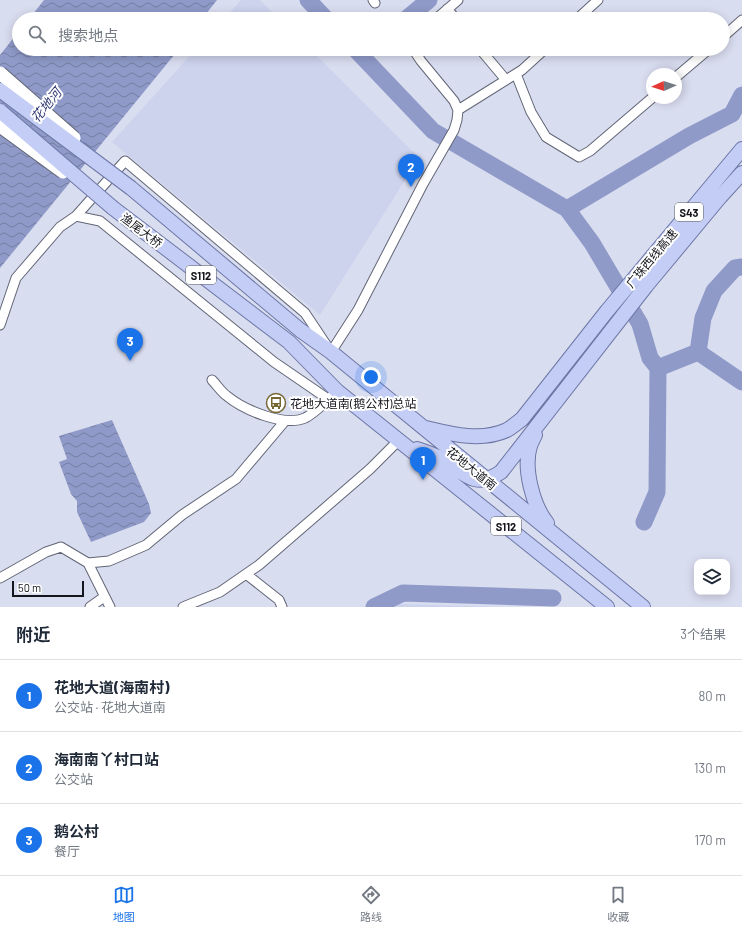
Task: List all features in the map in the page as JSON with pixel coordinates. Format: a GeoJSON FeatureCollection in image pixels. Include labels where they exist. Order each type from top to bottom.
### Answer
{"type":"FeatureCollection","features":[{"type":"Feature","properties":{"kind":"main road"},"geometry":{"type":"LineString","coordinates":[[0,73],[131,188]]}},
{"type":"Feature","properties":{"kind":"main road","name":"S112"},"geometry":{"type":"LineString","coordinates":[[0,90],[131,188]]}},
{"type":"Feature","properties":{"kind":"main road","name":"渔尾大桥"},"geometry":{"type":"LineString","coordinates":[[0,111],[112,208],[289,342]]}},
{"type":"Feature","properties":{"kind":"main road"},"geometry":{"type":"LineString","coordinates":[[0,126],[112,208]]}},
{"type":"Feature","properties":{"kind":"main road","name":"广珠西线高速"},"geometry":{"type":"LineString","coordinates":[[544,417],[617,322],[641,281],[742,149]]}},
{"type":"Feature","properties":{"kind":"main road","name":"广珠西线高速"},"geometry":{"type":"LineString","coordinates":[[422,427],[463,436],[491,435],[507,430],[522,419],[533,407],[607,311],[641,281],[742,173]]}},
{"type":"Feature","properties":{"kind":"main road","name":"花地大道南"},"geometry":{"type":"LineString","coordinates":[[131,188],[300,330],[331,352],[643,607]]}},
{"type":"Feature","properties":{"kind":"main road","name":"花地大道南"},"geometry":{"type":"LineString","coordinates":[[289,342],[332,395],[402,442],[607,607]]}},
{"type":"Feature","properties":{"kind":"main road"},"geometry":{"type":"LineString","coordinates":[[544,417],[530,447],[528,458],[531,492],[543,518],[558,537]]}},
{"type":"Feature","properties":{"kind":"main road","name":"S43"},"geometry":{"type":"LineString","coordinates":[[487,479],[492,478],[500,472],[544,417]]}},
{"type":"Feature","properties":{"kind":"main road"},"geometry":{"type":"LineString","coordinates":[[402,442],[415,446],[419,444],[423,436],[422,427]]}},
{"type":"Feature","properties":{"kind":"main road"},"geometry":{"type":"LineString","coordinates":[[402,442],[442,458],[465,476],[475,480],[487,479]]}},
{"type":"Feature","properties":{"kind":"street"},"geometry":{"type":"LineString","coordinates":[[444,12],[458,0]]}},
{"type":"Feature","properties":{"kind":"street"},"geometry":{"type":"LineString","coordinates":[[585,12],[598,0]]}},
{"type":"Feature","properties":{"kind":"street"},"geometry":{"type":"LineString","coordinates":[[447,9],[450,12]]}},
{"type":"Feature","properties":{"kind":"street"},"geometry":{"type":"LineString","coordinates":[[730,31],[742,20]]}},
{"type":"Feature","properties":{"kind":"street"},"geometry":{"type":"LineString","coordinates":[[0,325],[16,278],[60,227],[76,216],[124,161],[305,313],[331,352],[358,310],[454,130],[457,120],[458,110],[454,101],[418,56]]}},
{"type":"Feature","properties":{"kind":"street"},"geometry":{"type":"LineString","coordinates":[[486,56],[506,80]]}},
{"type":"Feature","properties":{"kind":"street"},"geometry":{"type":"LineString","coordinates":[[458,110],[516,74],[537,56]]}},
{"type":"Feature","properties":{"kind":"street"},"geometry":{"type":"LineString","coordinates":[[682,72],[701,56]]}},
{"type":"Feature","properties":{"kind":"street"},"geometry":{"type":"LineString","coordinates":[[516,74],[530,112],[546,137],[579,157],[590,151],[646,103]]}},
{"type":"Feature","properties":{"kind":"street"},"geometry":{"type":"LineString","coordinates":[[76,216],[100,221],[274,362],[332,395],[306,417],[285,421],[247,409],[227,396],[212,380]]}},
{"type":"Feature","properties":{"kind":"street"},"geometry":{"type":"LineString","coordinates":[[88,563],[109,561],[146,546],[182,515],[236,480],[285,421]]}},
{"type":"Feature","properties":{"kind":"street"},"geometry":{"type":"LineString","coordinates":[[183,607],[220,592],[259,565],[402,442]]}},
{"type":"Feature","properties":{"kind":"street"},"geometry":{"type":"LineString","coordinates":[[0,578],[46,552],[61,547],[88,563],[110,607]]}},
{"type":"Feature","properties":{"kind":"street"},"geometry":{"type":"LineString","coordinates":[[246,574],[279,600],[282,607]]}},
{"type":"Feature","properties":{"kind":"street"},"geometry":{"type":"LineString","coordinates":[[90,607],[104,597]]}},
{"type":"Feature","properties":{"kind":"shaded area"},"geometry":{"type":"Polygon","coordinates":[[[241,0],[260,0],[272,12],[230,12],[241,0]]]}},
{"type":"Feature","properties":{"kind":"shaded area"},"geometry":{"type":"Polygon","coordinates":[[[190,56],[317,56],[419,158],[320,315],[112,142],[190,56]]]}},
{"type":"Feature","properties":{"kind":"shaded area"},"geometry":{"type":"Polygon","coordinates":[[[396,604],[503,607],[388,607],[396,604]]]}},
{"type":"Feature","properties":{"kind":"water"},"geometry":{"type":"Polygon","coordinates":[[[44,0],[217,0],[208,12],[35,12],[44,0]]]}},
{"type":"Feature","properties":{"kind":"water","name":"花地河"},"geometry":{"type":"Polygon","coordinates":[[[12,40],[12,56],[173,56],[0,268],[0,55],[12,40]]]}},
{"type":"Feature","properties":{"kind":"water"},"geometry":{"type":"Polygon","coordinates":[[[112,420],[149,504],[151,513],[144,522],[91,542],[77,512],[77,501],[71,494],[59,462],[67,459],[59,436],[112,420]]]}},
{"type":"Feature","properties":{"kind":"waterway"},"geometry":{"type":"LineString","coordinates":[[308,0],[319,12]]}},
{"type":"Feature","properties":{"kind":"waterway"},"geometry":{"type":"LineString","coordinates":[[414,12],[429,0]]}},
{"type":"Feature","properties":{"kind":"waterway"},"geometry":{"type":"LineString","coordinates":[[362,56],[433,131],[567,209],[592,243],[640,324],[650,358],[658,368],[657,492],[644,522]]}},
{"type":"Feature","properties":{"kind":"waterway"},"geometry":{"type":"LineString","coordinates":[[567,209],[689,136],[732,114],[742,95]]}},
{"type":"Feature","properties":{"kind":"waterway"},"geometry":{"type":"LineString","coordinates":[[658,368],[698,352],[703,318],[714,291],[735,268],[742,267]]}},
{"type":"Feature","properties":{"kind":"waterway"},"geometry":{"type":"LineString","coordinates":[[698,352],[742,382]]}},
{"type":"Feature","properties":{"kind":"waterway"},"geometry":{"type":"LineString","coordinates":[[374,607],[403,593],[553,598]]}},
{"type":"Feature","properties":{"kind":"place","name":"海南南丫村口站"},"geometry":{"type":"Point","coordinates":[411,187]}},
{"type":"Feature","properties":{"kind":"place","name":"鹅公村"},"geometry":{"type":"Point","coordinates":[130,361]}},
{"type":"Feature","properties":{"kind":"place","name":"花地大道南(鹅公村)总站"},"geometry":{"type":"Point","coordinates":[276,403]}},
{"type":"Feature","properties":{"kind":"place","name":"花地大道(海南村)"},"geometry":{"type":"Point","coordinates":[423,480]}}]}
